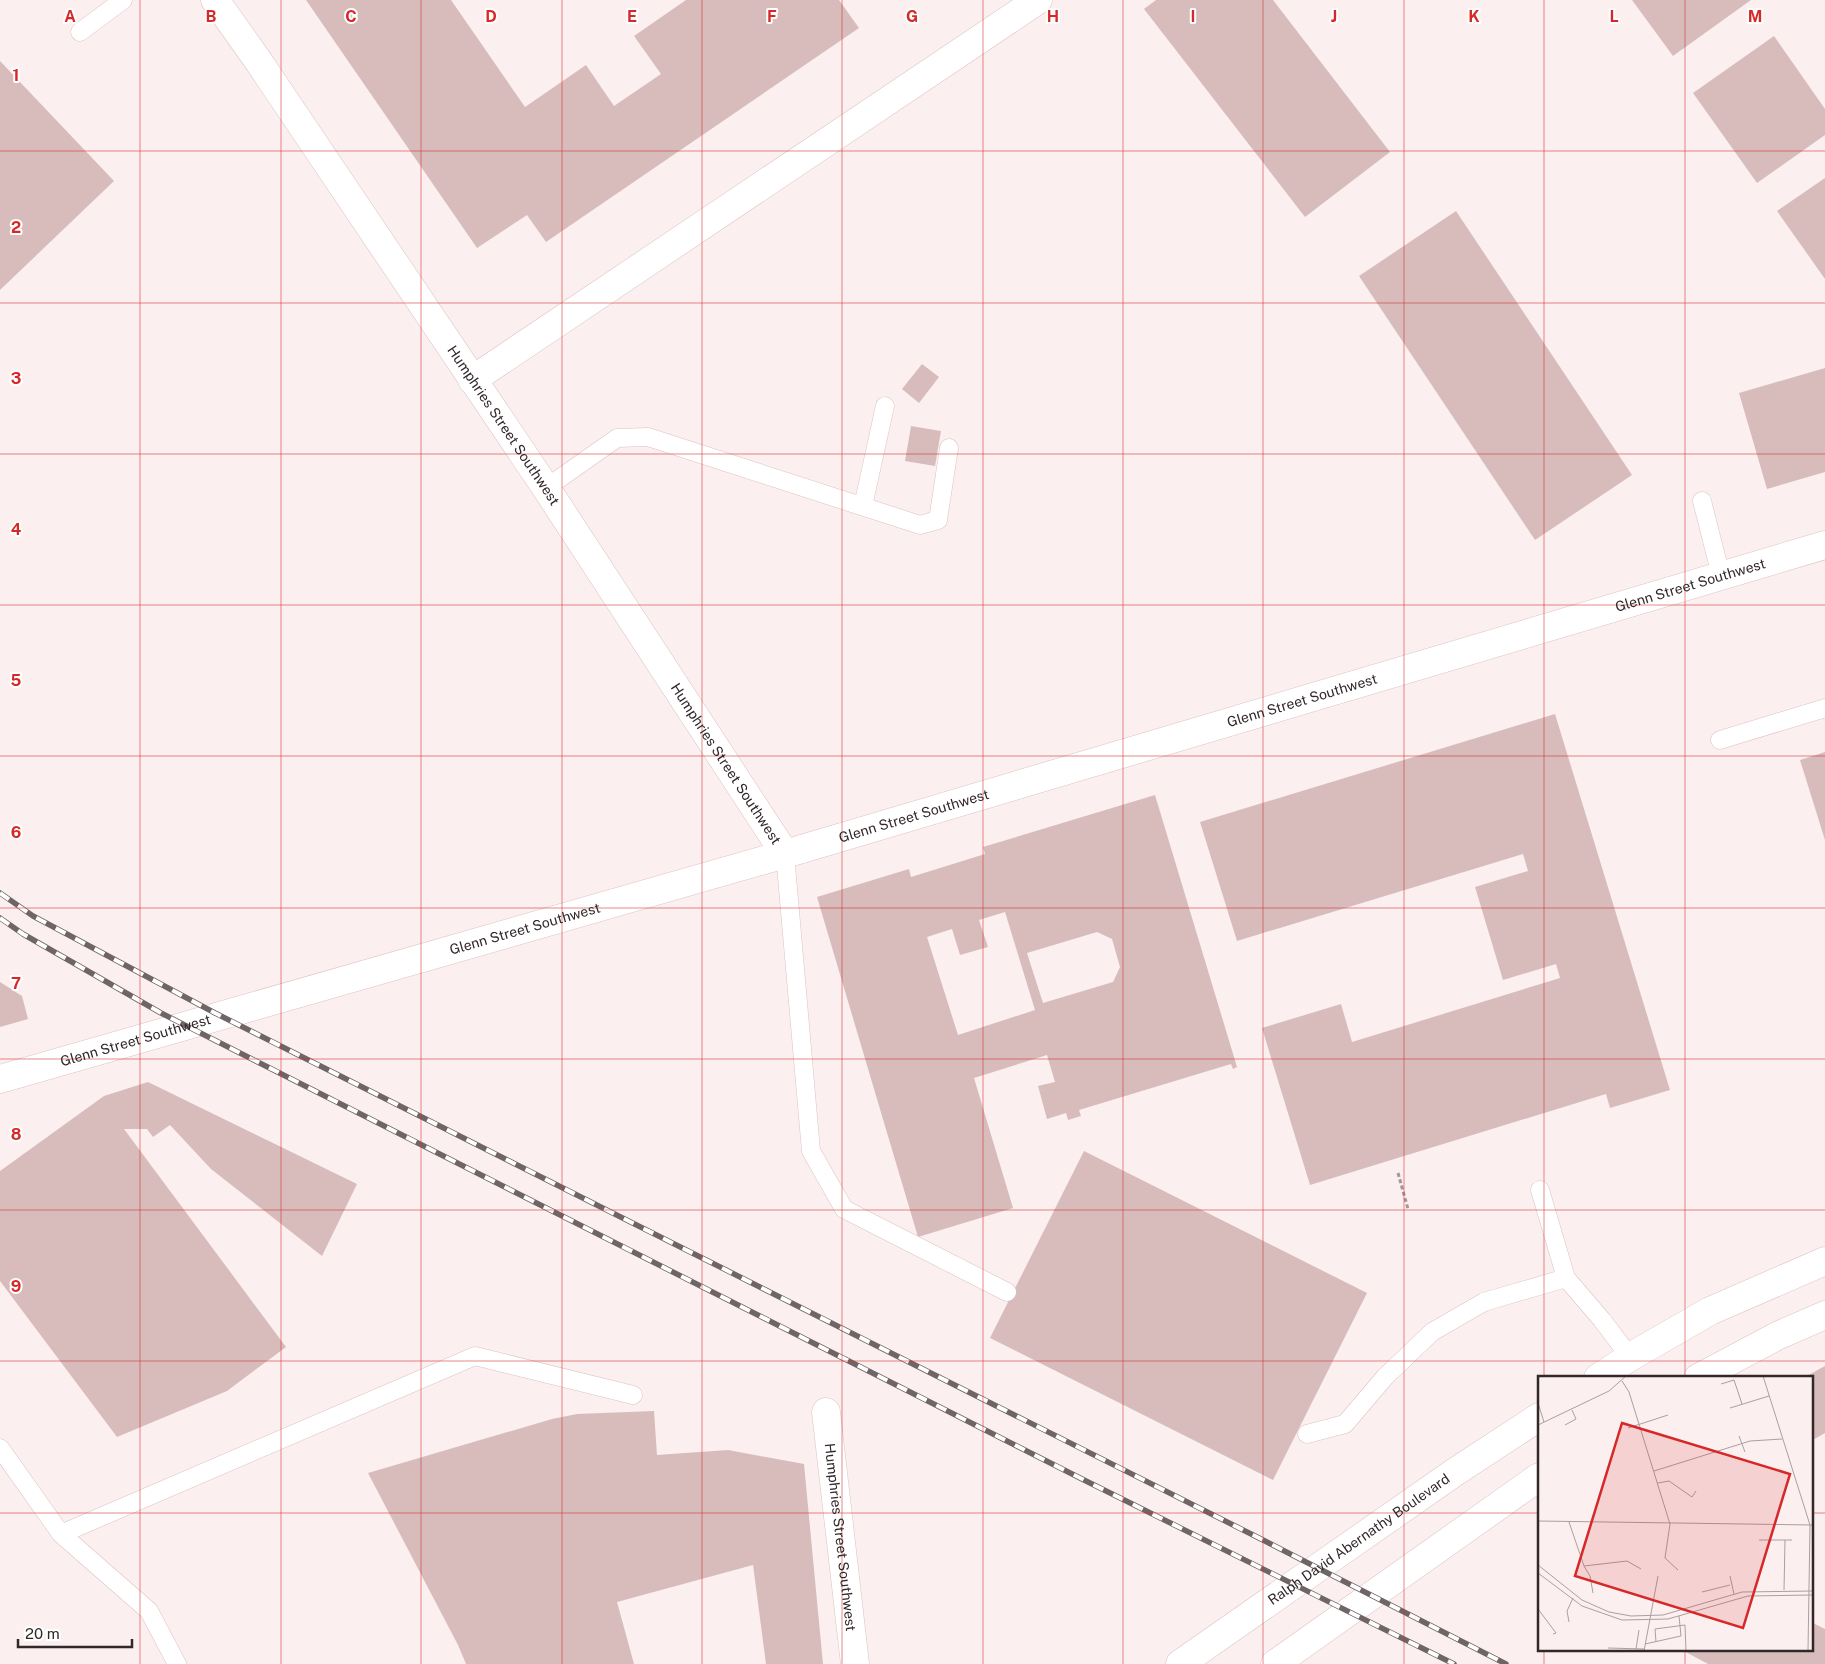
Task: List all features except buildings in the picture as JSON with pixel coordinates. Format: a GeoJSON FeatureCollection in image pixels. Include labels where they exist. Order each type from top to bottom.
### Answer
{"type":"FeatureCollection","features":[{"type":"Feature","properties":{"kind":"street","name":"Humphries Street Southwest"},"geometry":{"type":"LineString","coordinates":[[215,0],[259,62],[546,488],[785,854]]}},
{"type":"Feature","properties":{"kind":"street"},"geometry":{"type":"LineString","coordinates":[[472,380],[1038,0]]}},
{"type":"Feature","properties":{"kind":"street","name":"Glenn Street Southwest"},"geometry":{"type":"LineString","coordinates":[[0,1079],[785,854],[1825,545]]}},
{"type":"Feature","properties":{"kind":"street"},"geometry":{"type":"LineString","coordinates":[[1601,1376],[1710,1310],[1825,1262]]}},
{"type":"Feature","properties":{"kind":"street"},"geometry":{"type":"LineString","coordinates":[[1702,1376],[1777,1336],[1825,1315]]}},
{"type":"Feature","properties":{"kind":"street","name":"Humphries Street Southwest"},"geometry":{"type":"LineString","coordinates":[[826,1412],[855,1664]]}},
{"type":"Feature","properties":{"kind":"street","name":"Ralph David Abernathy Boulevard"},"geometry":{"type":"LineString","coordinates":[[1180,1664],[1455,1472],[1538,1418]]}},
{"type":"Feature","properties":{"kind":"street"},"geometry":{"type":"LineString","coordinates":[[1275,1664],[1538,1478]]}},
{"type":"Feature","properties":{"kind":"lane"},"geometry":{"type":"LineString","coordinates":[[80,32],[123,0]]}},
{"type":"Feature","properties":{"kind":"lane"},"geometry":{"type":"LineString","coordinates":[[863,506],[885,406]]}},
{"type":"Feature","properties":{"kind":"lane"},"geometry":{"type":"LineString","coordinates":[[546,488],[617,438],[648,437],[920,525],[938,520],[949,448]]}},
{"type":"Feature","properties":{"kind":"lane"},"geometry":{"type":"LineString","coordinates":[[1702,501],[1721,576]]}},
{"type":"Feature","properties":{"kind":"lane"},"geometry":{"type":"LineString","coordinates":[[1720,740],[1825,708]]}},
{"type":"Feature","properties":{"kind":"lane"},"geometry":{"type":"LineString","coordinates":[[785,854],[812,1151],[844,1209],[1007,1292]]}},
{"type":"Feature","properties":{"kind":"lane"},"geometry":{"type":"LineString","coordinates":[[1540,1190],[1566,1278],[1602,1320],[1630,1357]]}},
{"type":"Feature","properties":{"kind":"lane"},"geometry":{"type":"LineString","coordinates":[[1307,1434],[1345,1424],[1385,1377],[1432,1332],[1484,1302],[1566,1278]]}},
{"type":"Feature","properties":{"kind":"lane"},"geometry":{"type":"LineString","coordinates":[[61,1534],[475,1356],[633,1395]]}},
{"type":"Feature","properties":{"kind":"lane"},"geometry":{"type":"LineString","coordinates":[[0,1448],[61,1534],[149,1611],[177,1664]]}},
{"type":"Feature","properties":{"kind":"path"},"geometry":{"type":"LineString","coordinates":[[1398,1173],[1408,1209]]}},
{"type":"Feature","properties":{"kind":"railway"},"geometry":{"type":"LineString","coordinates":[[0,893],[33,916],[215,1013],[1506,1664]]}},
{"type":"Feature","properties":{"kind":"railway"},"geometry":{"type":"LineString","coordinates":[[0,918],[23,934],[161,1013],[1084,1480],[1454,1664]]}}]}
